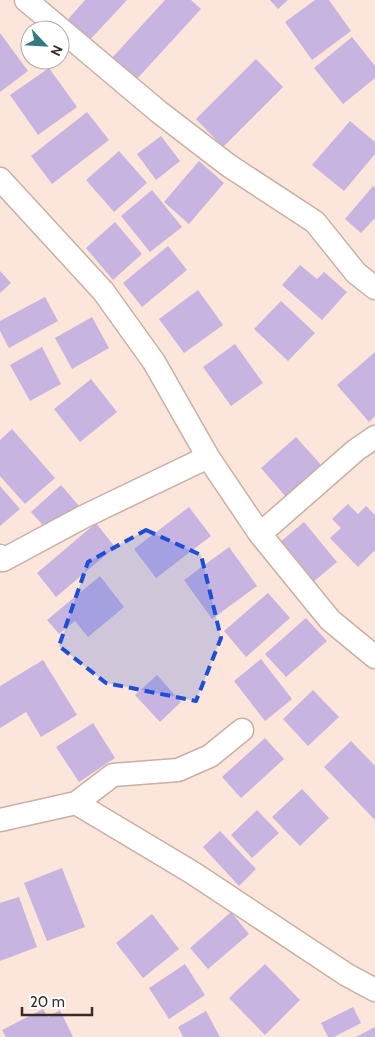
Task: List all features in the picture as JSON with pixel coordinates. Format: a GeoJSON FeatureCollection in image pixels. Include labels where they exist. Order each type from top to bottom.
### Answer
{"type":"FeatureCollection","features":[{"type":"Feature","properties":{"kind":"street"},"geometry":{"type":"LineString","coordinates":[[26,0],[159,112],[228,165],[315,222],[356,273],[375,288]]}},
{"type":"Feature","properties":{"kind":"street"},"geometry":{"type":"LineString","coordinates":[[0,179],[103,291],[154,362],[208,457],[260,534],[330,620],[375,657]]}},
{"type":"Feature","properties":{"kind":"street"},"geometry":{"type":"LineString","coordinates":[[260,534],[356,450],[375,437]]}},
{"type":"Feature","properties":{"kind":"street"},"geometry":{"type":"LineString","coordinates":[[1,559],[208,457]]}},
{"type":"Feature","properties":{"kind":"street"},"geometry":{"type":"LineString","coordinates":[[0,820],[76,803],[113,775],[178,770],[210,756],[242,730]]}},
{"type":"Feature","properties":{"kind":"street"},"geometry":{"type":"LineString","coordinates":[[76,803],[193,873],[347,975],[375,990]]}},
{"type":"Feature","properties":{"kind":"highlighted area"},"geometry":{"type":"Polygon","coordinates":[[[146,530],[201,555],[221,638],[196,701],[106,683],[59,646],[88,562],[146,530]]]}},
{"type":"Feature","properties":{"kind":"building"},"geometry":{"type":"Polygon","coordinates":[[[85,0],[127,0],[86,44],[70,29],[70,20],[68,20],[85,0]]]}},
{"type":"Feature","properties":{"kind":"building"},"geometry":{"type":"Polygon","coordinates":[[[165,0],[191,0],[201,9],[135,81],[111,59],[165,0]]]}},
{"type":"Feature","properties":{"kind":"building"},"geometry":{"type":"Polygon","coordinates":[[[270,0],[288,0],[278,9],[270,0]]]}},
{"type":"Feature","properties":{"kind":"building"},"geometry":{"type":"Polygon","coordinates":[[[315,0],[329,0],[351,31],[312,60],[285,22],[315,0]]]}},
{"type":"Feature","properties":{"kind":"building"},"geometry":{"type":"Polygon","coordinates":[[[0,33],[20,60],[20,70],[28,71],[0,92],[0,33]]]}},
{"type":"Feature","properties":{"kind":"building"},"geometry":{"type":"Polygon","coordinates":[[[352,37],[375,66],[375,78],[343,104],[314,68],[352,37]]]}},
{"type":"Feature","properties":{"kind":"building"},"geometry":{"type":"Polygon","coordinates":[[[256,59],[283,87],[223,147],[196,119],[256,59]]]}},
{"type":"Feature","properties":{"kind":"building"},"geometry":{"type":"Polygon","coordinates":[[[46,70],[50,70],[77,107],[38,135],[10,95],[46,70]]]}},
{"type":"Feature","properties":{"kind":"building"},"geometry":{"type":"Polygon","coordinates":[[[87,112],[109,140],[52,184],[31,156],[87,112]]]}},
{"type":"Feature","properties":{"kind":"building"},"geometry":{"type":"Polygon","coordinates":[[[350,121],[375,142],[375,154],[344,191],[312,165],[350,121]]]}},
{"type":"Feature","properties":{"kind":"building"},"geometry":{"type":"Polygon","coordinates":[[[161,136],[180,161],[156,180],[137,154],[161,136]]]}},
{"type":"Feature","properties":{"kind":"building"},"geometry":{"type":"Polygon","coordinates":[[[119,151],[147,183],[114,212],[86,180],[119,151]]]}},
{"type":"Feature","properties":{"kind":"building"},"geometry":{"type":"Polygon","coordinates":[[[199,161],[224,183],[189,224],[164,202],[199,161]]]}},
{"type":"Feature","properties":{"kind":"building"},"geometry":{"type":"Polygon","coordinates":[[[373,186],[375,188],[375,218],[361,233],[345,219],[373,186]]]}},
{"type":"Feature","properties":{"kind":"building"},"geometry":{"type":"Polygon","coordinates":[[[152,190],[182,227],[150,252],[121,216],[152,190]]]}},
{"type":"Feature","properties":{"kind":"building"},"geometry":{"type":"Polygon","coordinates":[[[115,222],[142,254],[113,280],[86,248],[115,222]]]}},
{"type":"Feature","properties":{"kind":"building"},"geometry":{"type":"Polygon","coordinates":[[[168,246],[187,270],[142,307],[123,283],[168,246]]]}},
{"type":"Feature","properties":{"kind":"building"},"geometry":{"type":"Polygon","coordinates":[[[300,265],[317,279],[324,272],[347,292],[322,320],[282,285],[300,265]]]}},
{"type":"Feature","properties":{"kind":"building"},"geometry":{"type":"Polygon","coordinates":[[[0,271],[11,283],[0,293],[0,271]]]}},
{"type":"Feature","properties":{"kind":"building"},"geometry":{"type":"Polygon","coordinates":[[[198,290],[223,325],[184,353],[159,319],[198,290]]]}},
{"type":"Feature","properties":{"kind":"building"},"geometry":{"type":"Polygon","coordinates":[[[45,297],[58,321],[9,348],[0,331],[0,321],[45,297]]]}},
{"type":"Feature","properties":{"kind":"building"},"geometry":{"type":"Polygon","coordinates":[[[281,301],[315,333],[288,361],[254,329],[281,301]]]}},
{"type":"Feature","properties":{"kind":"building"},"geometry":{"type":"Polygon","coordinates":[[[92,317],[109,348],[72,369],[55,338],[92,317]]]}},
{"type":"Feature","properties":{"kind":"building"},"geometry":{"type":"Polygon","coordinates":[[[235,344],[263,383],[231,406],[203,367],[235,344]]]}},
{"type":"Feature","properties":{"kind":"building"},"geometry":{"type":"Polygon","coordinates":[[[42,347],[61,384],[30,401],[10,365],[42,347]]]}},
{"type":"Feature","properties":{"kind":"building"},"geometry":{"type":"Polygon","coordinates":[[[375,352],[375,416],[369,422],[337,385],[375,352]]]}},
{"type":"Feature","properties":{"kind":"building"},"geometry":{"type":"Polygon","coordinates":[[[91,379],[117,412],[80,442],[54,409],[91,379]]]}},
{"type":"Feature","properties":{"kind":"building"},"geometry":{"type":"Polygon","coordinates":[[[12,429],[55,478],[25,504],[0,476],[0,440],[12,429]]]}},
{"type":"Feature","properties":{"kind":"building"},"geometry":{"type":"Polygon","coordinates":[[[296,437],[322,466],[286,497],[261,468],[296,437]]]}},
{"type":"Feature","properties":{"kind":"building"},"geometry":{"type":"Polygon","coordinates":[[[61,485],[79,506],[50,533],[31,512],[61,485]]]}},
{"type":"Feature","properties":{"kind":"building"},"geometry":{"type":"Polygon","coordinates":[[[0,486],[20,509],[0,526],[0,486]]]}},
{"type":"Feature","properties":{"kind":"building"},"geometry":{"type":"Polygon","coordinates":[[[348,504],[358,514],[366,506],[375,515],[375,550],[358,567],[330,538],[341,528],[332,519],[348,504]]]}},
{"type":"Feature","properties":{"kind":"building"},"geometry":{"type":"Polygon","coordinates":[[[189,507],[211,536],[156,578],[134,549],[189,507]]]}},
{"type":"Feature","properties":{"kind":"building"},"geometry":{"type":"Polygon","coordinates":[[[304,522],[337,562],[313,582],[279,543],[304,522]]]}},
{"type":"Feature","properties":{"kind":"building"},"geometry":{"type":"Polygon","coordinates":[[[96,523],[115,547],[56,597],[37,573],[96,523]]]}},
{"type":"Feature","properties":{"kind":"building"},"geometry":{"type":"Polygon","coordinates":[[[229,547],[257,586],[212,619],[184,580],[229,547]]]}},
{"type":"Feature","properties":{"kind":"building"},"geometry":{"type":"Polygon","coordinates":[[[100,576],[124,607],[88,637],[75,621],[59,634],[47,620],[100,576]]]}},
{"type":"Feature","properties":{"kind":"building"},"geometry":{"type":"Polygon","coordinates":[[[268,593],[290,618],[246,657],[224,631],[268,593]]]}},
{"type":"Feature","properties":{"kind":"building"},"geometry":{"type":"Polygon","coordinates":[[[306,618],[327,641],[286,677],[265,654],[306,618]]]}},
{"type":"Feature","properties":{"kind":"building"},"geometry":{"type":"Polygon","coordinates":[[[261,659],[292,699],[265,721],[234,681],[261,659]]]}},
{"type":"Feature","properties":{"kind":"building"},"geometry":{"type":"Polygon","coordinates":[[[43,660],[77,715],[41,737],[26,712],[0,728],[0,686],[43,660]]]}},
{"type":"Feature","properties":{"kind":"building"},"geometry":{"type":"Polygon","coordinates":[[[157,675],[181,702],[160,722],[135,695],[157,675]]]}},
{"type":"Feature","properties":{"kind":"building"},"geometry":{"type":"Polygon","coordinates":[[[313,690],[339,717],[308,746],[283,719],[313,690]]]}},
{"type":"Feature","properties":{"kind":"building"},"geometry":{"type":"Polygon","coordinates":[[[93,723],[115,758],[79,782],[56,747],[93,723]]]}},
{"type":"Feature","properties":{"kind":"building"},"geometry":{"type":"Polygon","coordinates":[[[265,738],[284,759],[241,798],[222,777],[265,738]]]}},
{"type":"Feature","properties":{"kind":"building"},"geometry":{"type":"Polygon","coordinates":[[[351,741],[375,766],[375,820],[324,767],[351,741]]]}},
{"type":"Feature","properties":{"kind":"building"},"geometry":{"type":"Polygon","coordinates":[[[302,789],[329,818],[300,846],[272,817],[302,789]]]}},
{"type":"Feature","properties":{"kind":"building"},"geometry":{"type":"Polygon","coordinates":[[[257,810],[279,833],[252,858],[231,835],[257,810]]]}},
{"type":"Feature","properties":{"kind":"building"},"geometry":{"type":"Polygon","coordinates":[[[220,831],[256,869],[239,886],[203,847],[220,831]]]}},
{"type":"Feature","properties":{"kind":"building"},"geometry":{"type":"Polygon","coordinates":[[[62,868],[85,927],[47,941],[24,883],[62,868]]]}},
{"type":"Feature","properties":{"kind":"building"},"geometry":{"type":"Polygon","coordinates":[[[19,897],[37,947],[0,961],[0,903],[19,897]]]}},
{"type":"Feature","properties":{"kind":"building"},"geometry":{"type":"Polygon","coordinates":[[[231,912],[249,934],[208,969],[190,948],[231,912]]]}},
{"type":"Feature","properties":{"kind":"building"},"geometry":{"type":"Polygon","coordinates":[[[152,914],[179,949],[143,978],[116,943],[152,914]]]}},
{"type":"Feature","properties":{"kind":"building"},"geometry":{"type":"Polygon","coordinates":[[[185,964],[205,995],[169,1019],[149,988],[185,964]]]}},
{"type":"Feature","properties":{"kind":"building"},"geometry":{"type":"Polygon","coordinates":[[[265,964],[300,1000],[265,1035],[229,998],[265,964]]]}},
{"type":"Feature","properties":{"kind":"building"},"geometry":{"type":"Polygon","coordinates":[[[353,1007],[361,1023],[334,1037],[328,1037],[321,1023],[353,1007]]]}},
{"type":"Feature","properties":{"kind":"building"},"geometry":{"type":"Polygon","coordinates":[[[43,1009],[48,1017],[60,1010],[73,1037],[6,1037],[2,1030],[43,1009]]]}},
{"type":"Feature","properties":{"kind":"building"},"geometry":{"type":"Polygon","coordinates":[[[206,1011],[220,1037],[183,1037],[178,1027],[206,1011]]]}},
{"type":"Feature","properties":{"kind":"building"},"geometry":{"type":"Polygon","coordinates":[[[375,1027],[375,1037],[356,1037],[375,1027]]]}}]}
